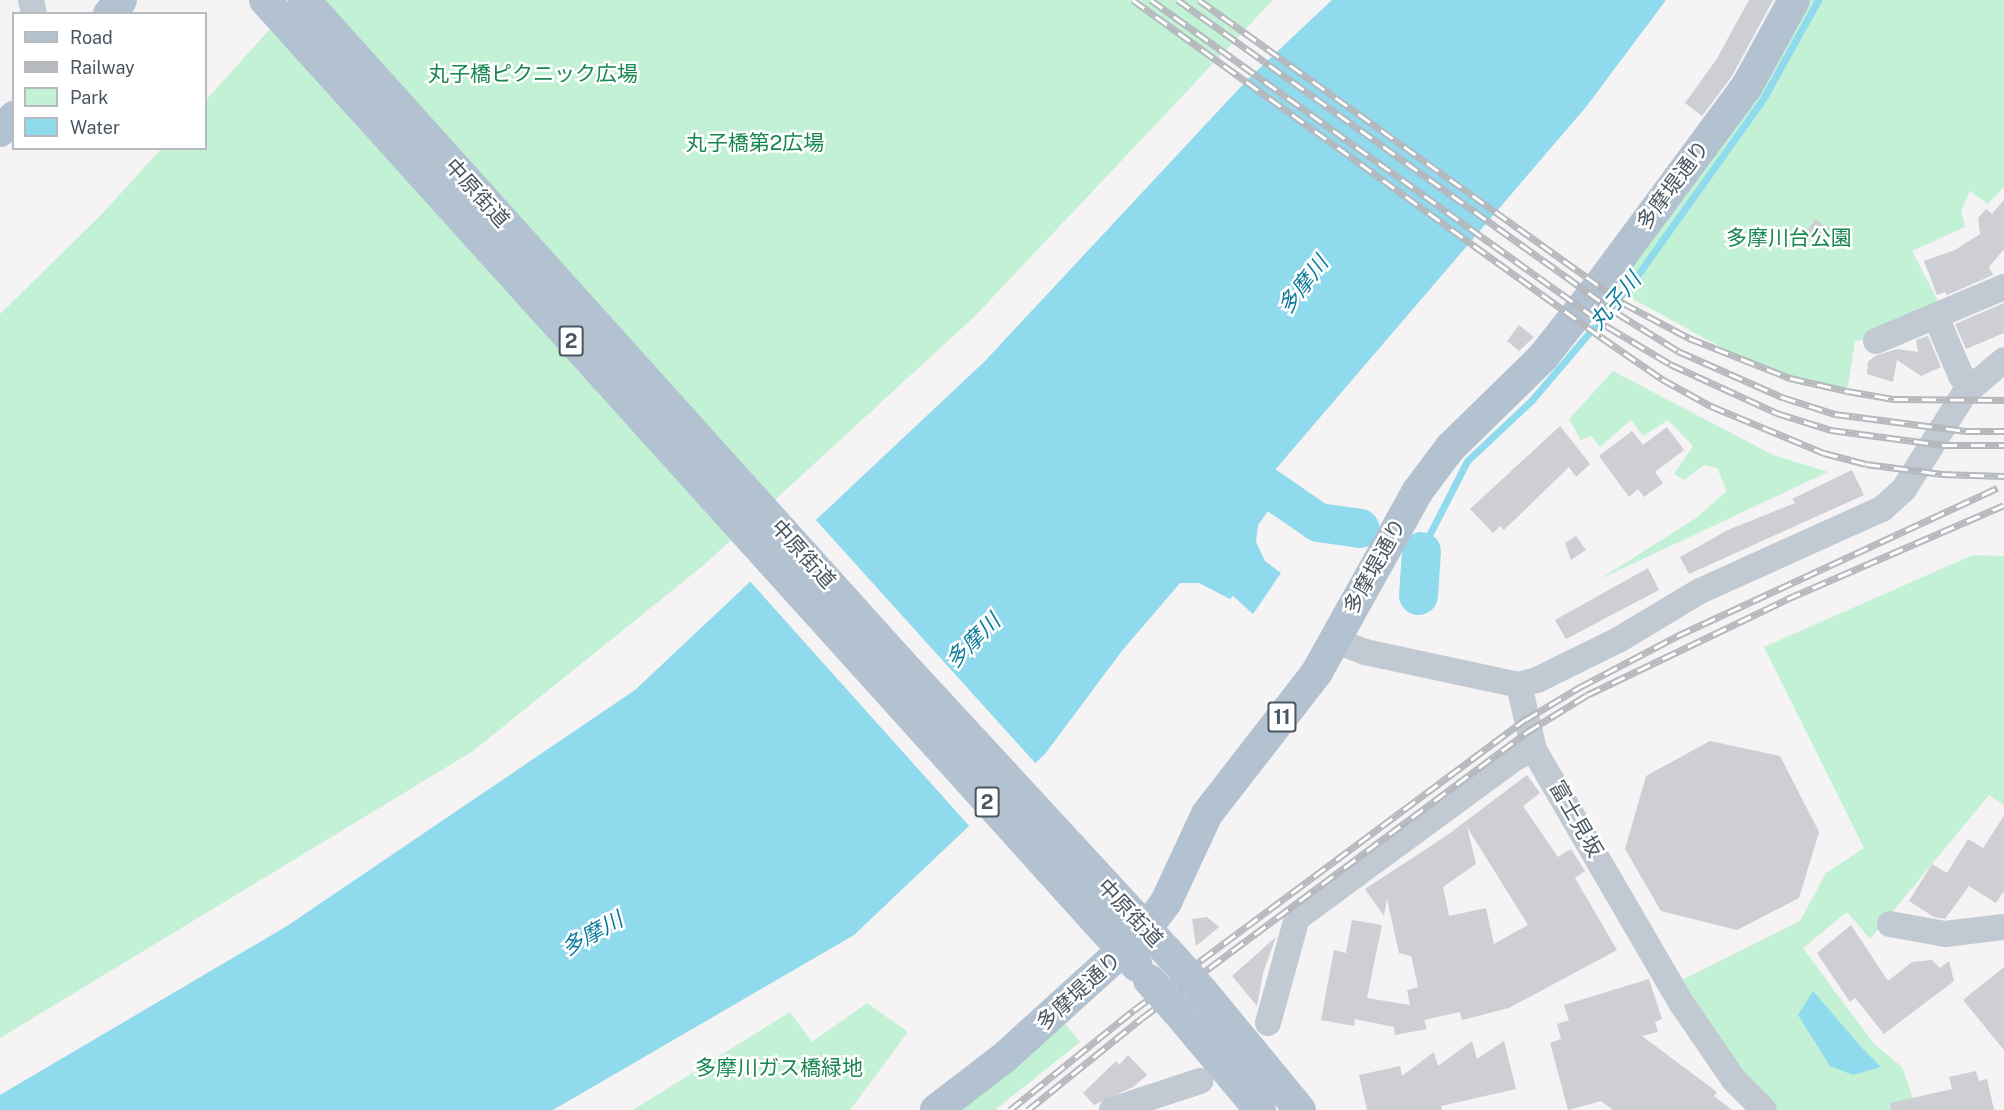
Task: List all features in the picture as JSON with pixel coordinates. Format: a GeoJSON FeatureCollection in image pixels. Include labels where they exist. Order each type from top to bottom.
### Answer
{"type":"FeatureCollection","features":[{"type":"Feature","properties":{"kind":"main road"},"geometry":{"type":"LineString","coordinates":[[111,12],[121,0]]}},
{"type":"Feature","properties":{"kind":"main road","name":"中原街道"},"geometry":{"type":"LineString","coordinates":[[265,0],[1134,941],[1149,980],[1260,1110]]}},
{"type":"Feature","properties":{"kind":"main road","name":"中原街道"},"geometry":{"type":"LineString","coordinates":[[304,0],[1106,911]]}},
{"type":"Feature","properties":{"kind":"main road","name":"多摩堤通り"},"geometry":{"type":"LineString","coordinates":[[936,1110],[1006,1056],[1134,941],[1166,902],[1207,814],[1309,683],[1433,469],[1543,357],[1602,282],[1747,86],[1794,0]]}},
{"type":"Feature","properties":{"kind":"main road"},"geometry":{"type":"LineString","coordinates":[[0,132],[12,119]]}},
{"type":"Feature","properties":{"kind":"main road","name":"中原街道"},"geometry":{"type":"LineString","coordinates":[[1134,941],[1175,960],[1300,1110]]}},
{"type":"Feature","properties":{"kind":"street"},"geometry":{"type":"LineString","coordinates":[[1876,341],[2004,287]]}},
{"type":"Feature","properties":{"kind":"street"},"geometry":{"type":"LineString","coordinates":[[1936,317],[1961,376],[1972,384]]}},
{"type":"Feature","properties":{"kind":"street"},"geometry":{"type":"LineString","coordinates":[[1334,640],[1365,652],[1519,685],[1538,680],[1620,639],[1700,591],[1882,508],[1904,489],[1972,384],[2004,360]]}},
{"type":"Feature","properties":{"kind":"street","name":"富士見坂"},"geometry":{"type":"LineString","coordinates":[[1519,685],[1534,750],[1682,1004],[1734,1080],[1764,1110]]}},
{"type":"Feature","properties":{"kind":"street"},"geometry":{"type":"LineString","coordinates":[[1268,1023],[1297,918],[1516,757],[1534,750]]}},
{"type":"Feature","properties":{"kind":"street"},"geometry":{"type":"LineString","coordinates":[[1890,924],[1945,934],[2004,927]]}},
{"type":"Feature","properties":{"kind":"street"},"geometry":{"type":"LineString","coordinates":[[1112,1110],[1200,1081]]}},
{"type":"Feature","properties":{"kind":"green space"},"geometry":{"type":"Polygon","coordinates":[[[296,0],[1273,0],[974,317],[705,564],[473,751],[0,1038],[0,314],[102,214],[160,150],[207,150],[207,99],[296,0]]]}},
{"type":"Feature","properties":{"kind":"green space","name":"多摩川台公園"},"geometry":{"type":"Polygon","coordinates":[[[1794,0],[2004,0],[2004,187],[1988,204],[1970,191],[1961,211],[1965,227],[1912,251],[1944,313],[1855,342],[1847,391],[1757,367],[1602,282],[1794,0]]]}},
{"type":"Feature","properties":{"kind":"green space"},"geometry":{"type":"Polygon","coordinates":[[[1613,371],[1773,455],[1828,472],[1600,579],[1696,518],[1727,491],[1717,468],[1704,465],[1684,480],[1674,474],[1693,446],[1668,420],[1643,436],[1631,420],[1600,447],[1591,436],[1581,440],[1569,419],[1613,371]]]}},
{"type":"Feature","properties":{"kind":"green space"},"geometry":{"type":"Polygon","coordinates":[[[1973,555],[2004,556],[2004,805],[1989,795],[1870,939],[1847,912],[1803,948],[1874,1044],[1902,1067],[1917,1110],[1775,1110],[1764,1105],[1682,980],[1800,921],[1826,873],[1864,848],[1764,647],[1973,555]]]}},
{"type":"Feature","properties":{"kind":"green space","name":"多摩川ガス橋緑地"},"geometry":{"type":"Polygon","coordinates":[[[867,1003],[908,1032],[850,1110],[633,1110],[790,1012],[812,1042],[867,1003]]]}},
{"type":"Feature","properties":{"kind":"green space"},"geometry":{"type":"Polygon","coordinates":[[[1064,1022],[1080,1042],[995,1110],[960,1110],[1064,1022]]]}},
{"type":"Feature","properties":{"kind":"water","name":"多摩川"},"geometry":{"type":"Polygon","coordinates":[[[1332,0],[1666,0],[1586,107],[1263,484],[1268,511],[1258,525],[1256,542],[1265,561],[1281,573],[1253,614],[1233,596],[1230,599],[1199,583],[1180,583],[1121,652],[1045,754],[854,935],[553,1110],[0,1110],[0,1095],[287,926],[635,690],[985,361],[1248,79],[1332,0]]]}},
{"type":"Feature","properties":{"kind":"water"},"geometry":{"type":"Polygon","coordinates":[[[1813,991],[1881,1067],[1853,1075],[1830,1066],[1798,1015],[1813,991]]]}},
{"type":"Feature","properties":{"kind":"pier"},"geometry":{"type":"Polygon","coordinates":[[[814,518],[1037,765],[971,828],[748,579],[814,518]]]}},
{"type":"Feature","properties":{"kind":"building"},"geometry":{"type":"Polygon","coordinates":[[[1749,0],[1773,0],[1732,76],[1702,116],[1685,103],[1716,60],[1749,0]]]}},
{"type":"Feature","properties":{"kind":"building"},"geometry":{"type":"Polygon","coordinates":[[[2004,200],[2004,249],[1989,267],[1993,275],[1947,295],[1945,292],[1937,295],[1924,261],[1955,250],[1980,234],[1978,218],[1986,209],[1992,214],[2004,200]]]}},
{"type":"Feature","properties":{"kind":"building"},"geometry":{"type":"Polygon","coordinates":[[[1816,219],[1829,229],[1819,242],[1806,232],[1816,219]]]}},
{"type":"Feature","properties":{"kind":"building"},"geometry":{"type":"Polygon","coordinates":[[[2004,303],[2004,333],[1966,349],[1955,324],[2004,303]]]}},
{"type":"Feature","properties":{"kind":"building"},"geometry":{"type":"Polygon","coordinates":[[[1519,325],[1534,337],[1519,351],[1507,341],[1519,325]]]}},
{"type":"Feature","properties":{"kind":"building"},"geometry":{"type":"Polygon","coordinates":[[[1928,336],[1941,367],[1921,376],[1897,360],[1893,382],[1867,374],[1868,362],[1875,356],[1897,349],[1918,352],[1916,340],[1928,336]]]}},
{"type":"Feature","properties":{"kind":"building"},"geometry":{"type":"Polygon","coordinates":[[[1560,426],[1590,464],[1576,477],[1569,467],[1504,530],[1500,526],[1493,533],[1470,509],[1560,426]]]}},
{"type":"Feature","properties":{"kind":"building"},"geometry":{"type":"Polygon","coordinates":[[[1667,427],[1684,450],[1655,472],[1663,483],[1644,497],[1638,489],[1629,497],[1599,456],[1632,431],[1643,445],[1667,427]]]}},
{"type":"Feature","properties":{"kind":"building"},"geometry":{"type":"Polygon","coordinates":[[[1852,470],[1864,495],[1689,574],[1680,557],[1728,530],[1795,503],[1792,499],[1852,470]]]}},
{"type":"Feature","properties":{"kind":"building"},"geometry":{"type":"Polygon","coordinates":[[[1576,536],[1586,550],[1571,560],[1565,543],[1576,536]]]}},
{"type":"Feature","properties":{"kind":"building"},"geometry":{"type":"Polygon","coordinates":[[[1648,568],[1659,590],[1566,639],[1555,620],[1648,568]]]}},
{"type":"Feature","properties":{"kind":"building"},"geometry":{"type":"Polygon","coordinates":[[[1710,741],[1780,756],[1819,832],[1799,898],[1737,930],[1661,911],[1625,849],[1646,776],[1710,741]]]}},
{"type":"Feature","properties":{"kind":"building"},"geometry":{"type":"Polygon","coordinates":[[[1527,775],[1540,793],[1523,806],[1558,857],[1571,849],[1585,871],[1575,878],[1617,950],[1509,1008],[1462,1020],[1460,1012],[1424,1020],[1427,1029],[1395,1035],[1394,1027],[1355,1019],[1354,1026],[1321,1020],[1334,950],[1346,953],[1352,920],[1382,925],[1367,998],[1410,1005],[1407,990],[1418,987],[1411,956],[1399,953],[1387,899],[1384,916],[1365,889],[1446,836],[1527,775]],[[1467,827],[1476,864],[1443,887],[1449,916],[1486,908],[1494,944],[1528,925],[1467,827]]]}},
{"type":"Feature","properties":{"kind":"building"},"geometry":{"type":"Polygon","coordinates":[[[2004,816],[2004,891],[1996,903],[1969,886],[1945,919],[1934,917],[1909,901],[1932,864],[1947,873],[1968,839],[1983,848],[2004,816]]]}},
{"type":"Feature","properties":{"kind":"building"},"geometry":{"type":"Polygon","coordinates":[[[1207,917],[1219,927],[1196,946],[1192,919],[1207,917]]]}},
{"type":"Feature","properties":{"kind":"building"},"geometry":{"type":"Polygon","coordinates":[[[1851,925],[1888,981],[1912,962],[1932,960],[1940,968],[1949,961],[1954,981],[1884,1034],[1855,998],[1850,1002],[1817,953],[1851,925]]]}},
{"type":"Feature","properties":{"kind":"building"},"geometry":{"type":"Polygon","coordinates":[[[1276,937],[1263,973],[1257,1006],[1232,976],[1276,937]]]}},
{"type":"Feature","properties":{"kind":"building"},"geometry":{"type":"Polygon","coordinates":[[[2004,967],[2004,1050],[1963,1000],[2004,967]]]}},
{"type":"Feature","properties":{"kind":"building"},"geometry":{"type":"Polygon","coordinates":[[[1649,979],[1662,1019],[1655,1022],[1658,1032],[1642,1036],[1717,1092],[1714,1096],[1732,1110],[1613,1110],[1601,1101],[1568,1110],[1550,1043],[1561,1039],[1557,1024],[1569,1020],[1564,1005],[1649,979]]]}},
{"type":"Feature","properties":{"kind":"building"},"geometry":{"type":"Polygon","coordinates":[[[1472,1041],[1477,1059],[1504,1041],[1516,1089],[1441,1106],[1442,1110],[1367,1110],[1359,1075],[1400,1066],[1402,1076],[1434,1052],[1438,1066],[1472,1041]]]}},
{"type":"Feature","properties":{"kind":"building"},"geometry":{"type":"Polygon","coordinates":[[[1128,1055],[1147,1075],[1133,1087],[1094,1105],[1083,1093],[1116,1061],[1119,1065],[1128,1055]]]}},
{"type":"Feature","properties":{"kind":"building"},"geometry":{"type":"Polygon","coordinates":[[[1976,1071],[1979,1081],[1987,1079],[1994,1110],[1891,1110],[1890,1103],[1952,1089],[1949,1077],[1976,1071]]]}},
{"type":"Feature","properties":{"kind":"waterway","name":"丸子川"},"geometry":{"type":"LineString","coordinates":[[1413,550],[1421,551],[1467,461],[1531,401],[1634,280],[1763,99],[1818,0]]}},
{"type":"Feature","properties":{"kind":"waterway"},"geometry":{"type":"LineString","coordinates":[[1219,454],[1318,522],[1360,528]]}},
{"type":"Feature","properties":{"kind":"waterway","name":"丸子川"},"geometry":{"type":"LineString","coordinates":[[1418,595],[1421,551]]}},
{"type":"Feature","properties":{"kind":"railway"},"geometry":{"type":"LineString","coordinates":[[1133,0],[1601,337],[1662,379],[1711,406],[1824,453],[1866,464],[1942,474],[2004,476]]}},
{"type":"Feature","properties":{"kind":"railway"},"geometry":{"type":"LineString","coordinates":[[1151,0],[1608,327],[1670,364],[1777,413],[1831,430],[1943,445],[2004,445]]}},
{"type":"Feature","properties":{"kind":"railway"},"geometry":{"type":"LineString","coordinates":[[1178,0],[1617,313],[1678,351],[1782,397],[1835,414],[1966,431],[2004,431]]}},
{"type":"Feature","properties":{"kind":"railway"},"geometry":{"type":"LineString","coordinates":[[1199,0],[1623,303],[1689,338],[1790,378],[1847,391],[1894,399],[2004,400]]}},
{"type":"Feature","properties":{"kind":"railway"},"geometry":{"type":"LineString","coordinates":[[1010,1110],[1134,1010],[1525,720],[1580,687],[1677,636],[1998,488]]}},
{"type":"Feature","properties":{"kind":"railway"},"geometry":{"type":"LineString","coordinates":[[1028,1110],[1142,1018],[1527,732],[1587,695],[1787,599],[2004,505]]}},
{"type":"Feature","properties":{"kind":"park label","name":"丸子橋ピクニック広場"},"geometry":{"type":"Point","coordinates":[533,74]}},
{"type":"Feature","properties":{"kind":"park label","name":"丸子橋第2広場"},"geometry":{"type":"Point","coordinates":[755,143]}}]}
